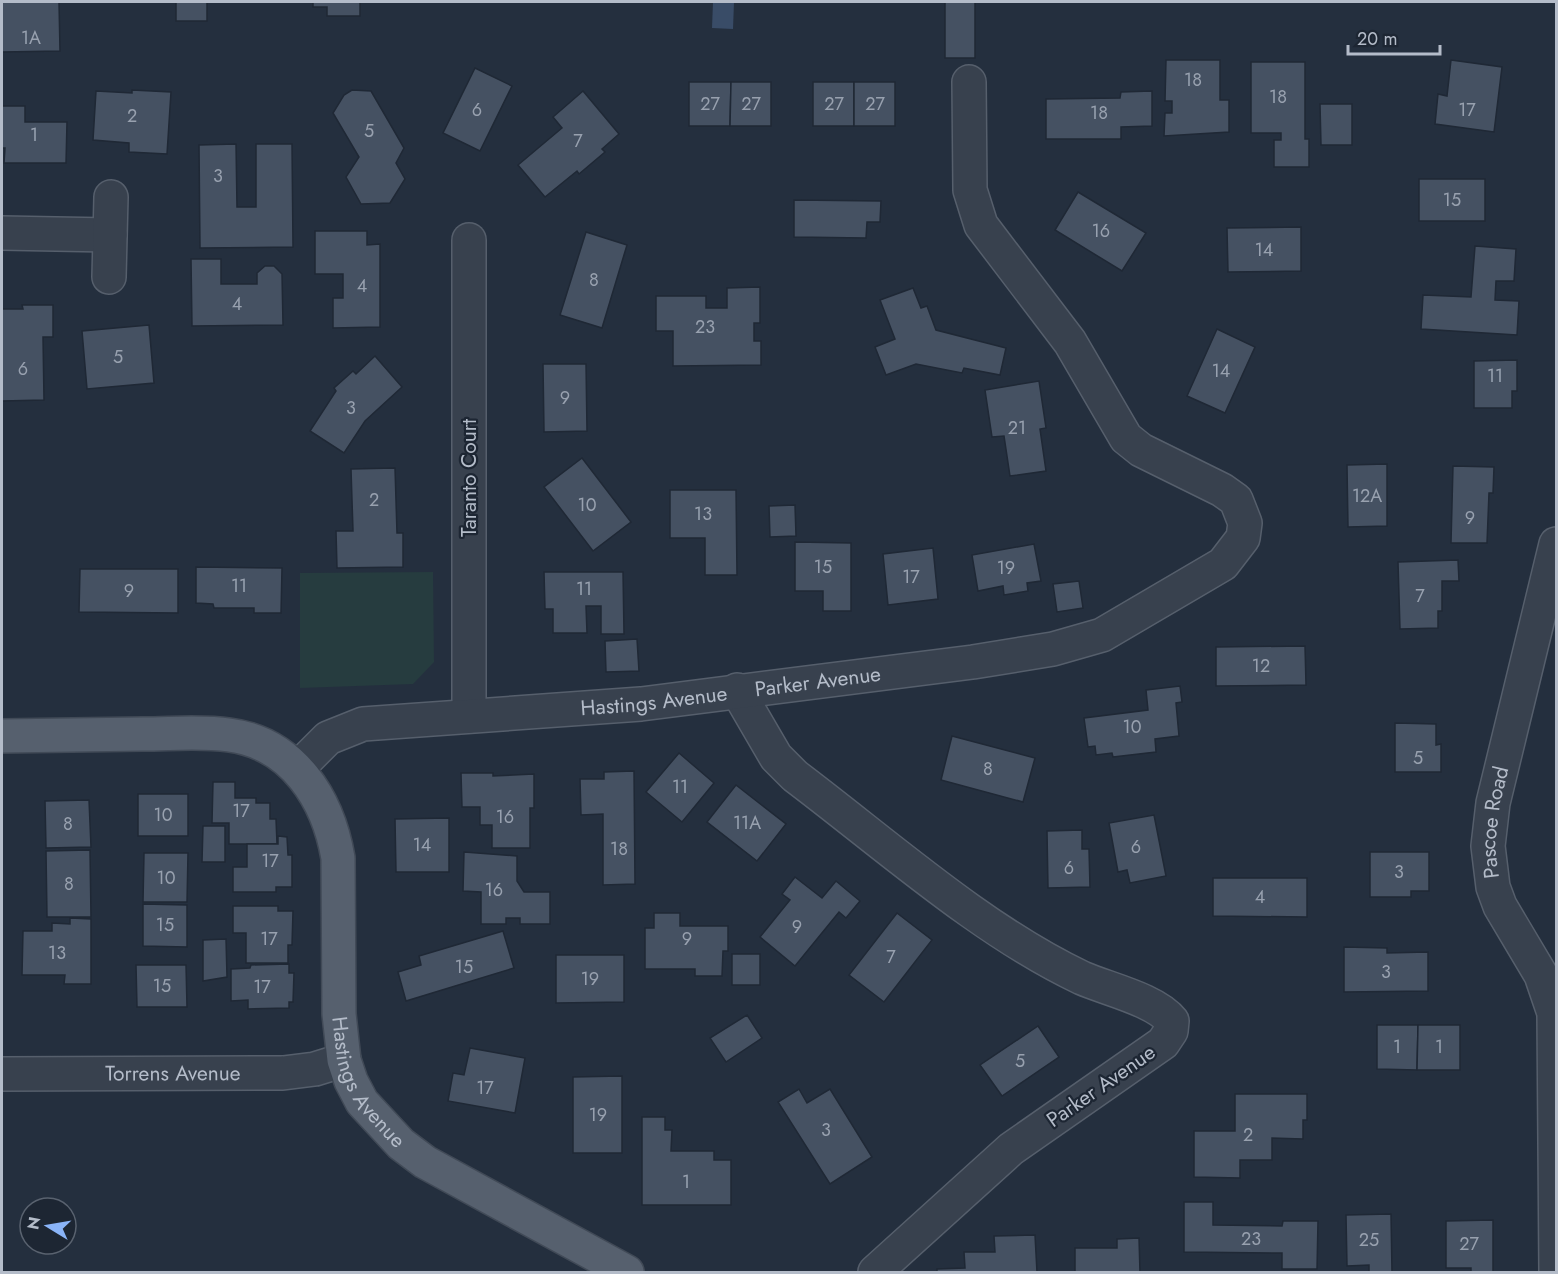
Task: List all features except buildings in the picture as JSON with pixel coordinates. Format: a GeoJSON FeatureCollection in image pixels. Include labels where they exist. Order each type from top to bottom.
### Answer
{"type":"FeatureCollection","features":[{"type":"Feature","properties":{"kind":"main road","name":"Hastings Avenue"},"geometry":{"type":"LineString","coordinates":[[2,736],[230,735],[267,746],[298,768],[323,806],[333,830],[338,858],[339,1014],[344,1060],[351,1081],[362,1102],[401,1144],[425,1162],[627,1272]]}},
{"type":"Feature","properties":{"kind":"street","name":"Parker Avenue"},"geometry":{"type":"LineString","coordinates":[[875,1272],[1011,1149],[1162,1043],[1171,1030],[1172,1021],[1155,1008],[1066,970],[1002,930],[795,776],[776,757],[737,690],[973,662],[1077,644],[1124,624],[1223,564],[1243,538],[1245,523],[1236,500],[1222,490],[1141,450],[1126,438],[1055,320],[981,225],[970,190],[969,82]]}},
{"type":"Feature","properties":{"kind":"street"},"geometry":{"type":"LineString","coordinates":[[109,277],[111,197]]}},
{"type":"Feature","properties":{"kind":"street"},"geometry":{"type":"LineString","coordinates":[[2,233],[110,235]]}},
{"type":"Feature","properties":{"kind":"street","name":"Taranto Court"},"geometry":{"type":"LineString","coordinates":[[469,240],[469,716]]}},
{"type":"Feature","properties":{"kind":"street","name":"Pascoe Road"},"geometry":{"type":"LineString","coordinates":[[1556,1272],[1554,1013],[1541,975],[1500,906],[1489,868],[1488,846],[1494,803],[1557,544]]}},
{"type":"Feature","properties":{"kind":"street","name":"Hastings Avenue"},"geometry":{"type":"LineString","coordinates":[[298,768],[328,738],[363,724],[642,704],[737,690]]}},
{"type":"Feature","properties":{"kind":"street","name":"Torrens Avenue"},"geometry":{"type":"LineString","coordinates":[[2,1074],[283,1073],[315,1069],[344,1060]]}},
{"type":"Feature","properties":{"kind":"green space"},"geometry":{"type":"Polygon","coordinates":[[[433,572],[434,662],[413,684],[300,688],[300,573],[433,572]]]}},
{"type":"Feature","properties":{"kind":"water"},"geometry":{"type":"Polygon","coordinates":[[[713,2],[734,2],[733,29],[712,28],[713,2]]]}}]}
